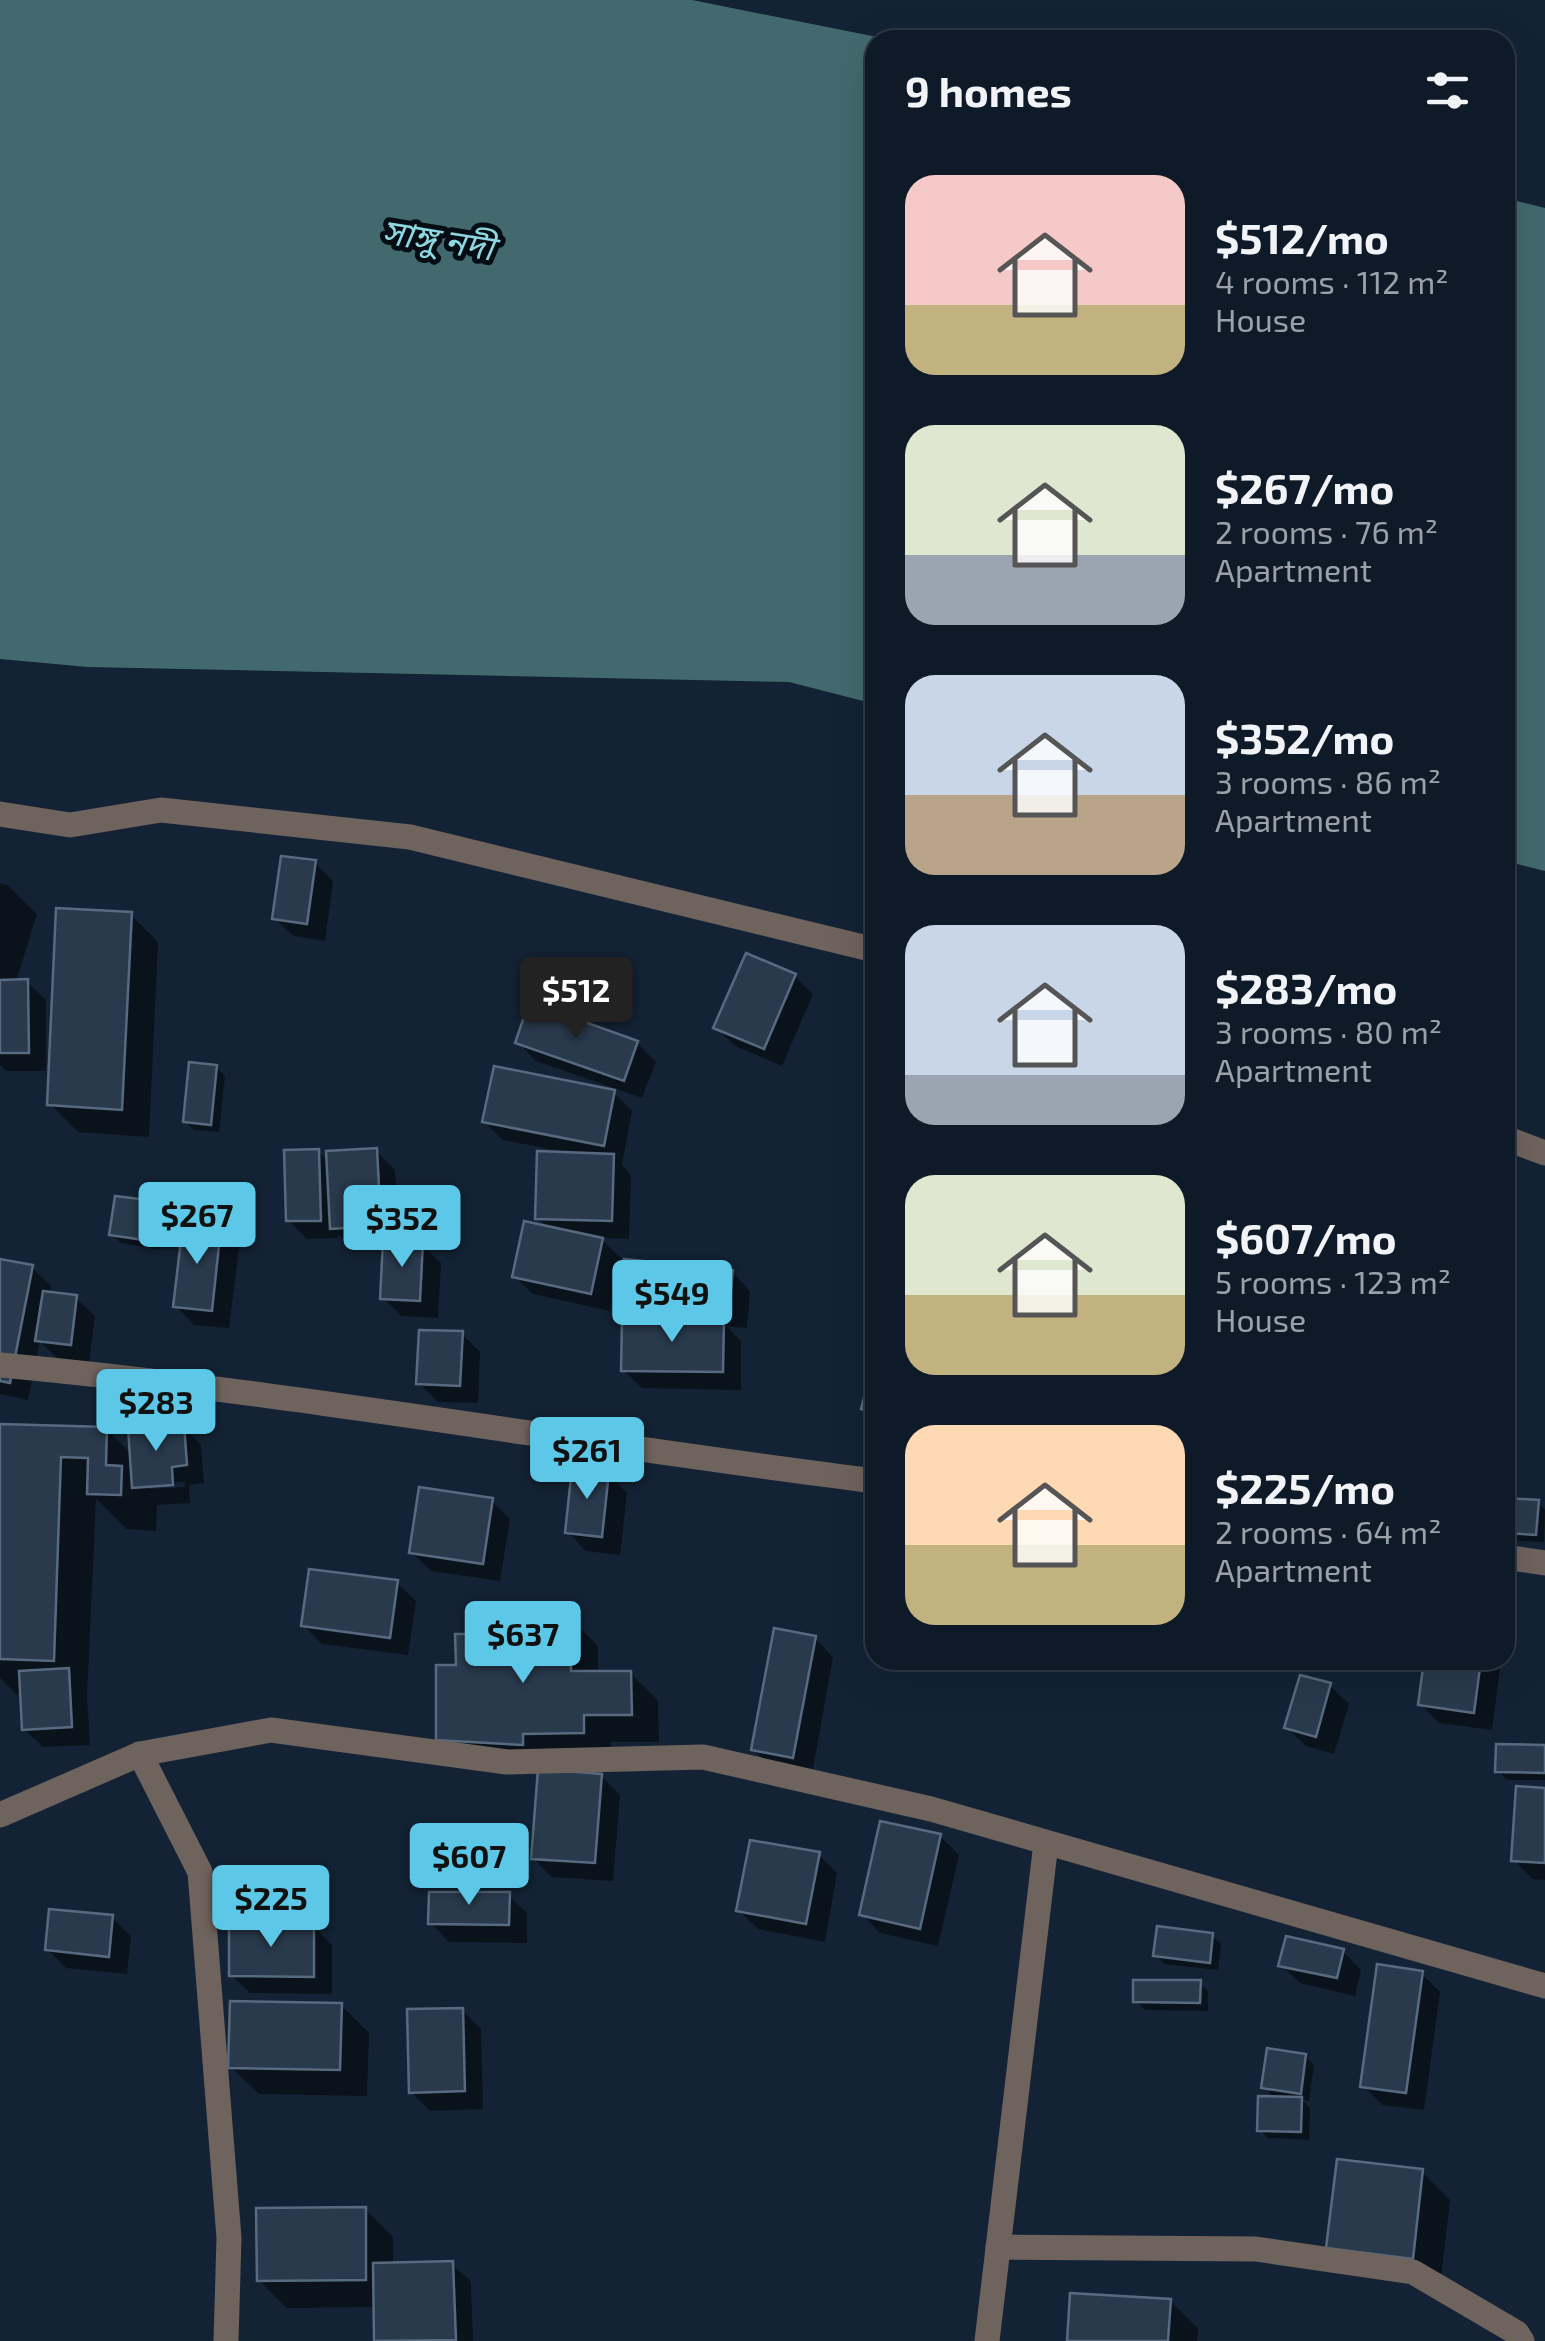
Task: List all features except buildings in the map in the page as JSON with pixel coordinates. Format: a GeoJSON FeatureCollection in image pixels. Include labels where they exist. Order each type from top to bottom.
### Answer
{"type":"FeatureCollection","features":[{"type":"Feature","properties":{"kind":"street"},"geometry":{"type":"LineString","coordinates":[[0,814],[70,825],[161,810],[410,837],[865,948]]}},
{"type":"Feature","properties":{"kind":"street"},"geometry":{"type":"LineString","coordinates":[[1515,1142],[1545,1153]]}},
{"type":"Feature","properties":{"kind":"street"},"geometry":{"type":"LineString","coordinates":[[0,1365],[161,1380],[865,1480]]}},
{"type":"Feature","properties":{"kind":"street"},"geometry":{"type":"LineString","coordinates":[[1515,1558],[1545,1563]]}},
{"type":"Feature","properties":{"kind":"street"},"geometry":{"type":"LineString","coordinates":[[0,1815],[140,1754],[271,1730],[507,1762],[703,1757],[932,1810],[1545,1986]]}},
{"type":"Feature","properties":{"kind":"street"},"geometry":{"type":"LineString","coordinates":[[140,1754],[200,1872],[230,2238],[226,2341]]}},
{"type":"Feature","properties":{"kind":"street"},"geometry":{"type":"LineString","coordinates":[[987,2341],[1046,1843]]}},
{"type":"Feature","properties":{"kind":"street"},"geometry":{"type":"LineString","coordinates":[[998,2247],[1256,2249],[1413,2272],[1517,2333],[1522,2341]]}},
{"type":"Feature","properties":{"kind":"water","name":"সাঙ্গু নদী"},"geometry":{"type":"Polygon","coordinates":[[[0,0],[692,0],[865,35],[865,701],[789,682],[88,667],[0,659],[0,0]]]}},
{"type":"Feature","properties":{"kind":"water"},"geometry":{"type":"Polygon","coordinates":[[[1515,200],[1545,208],[1545,871],[1515,864],[1515,200]]]}}]}
